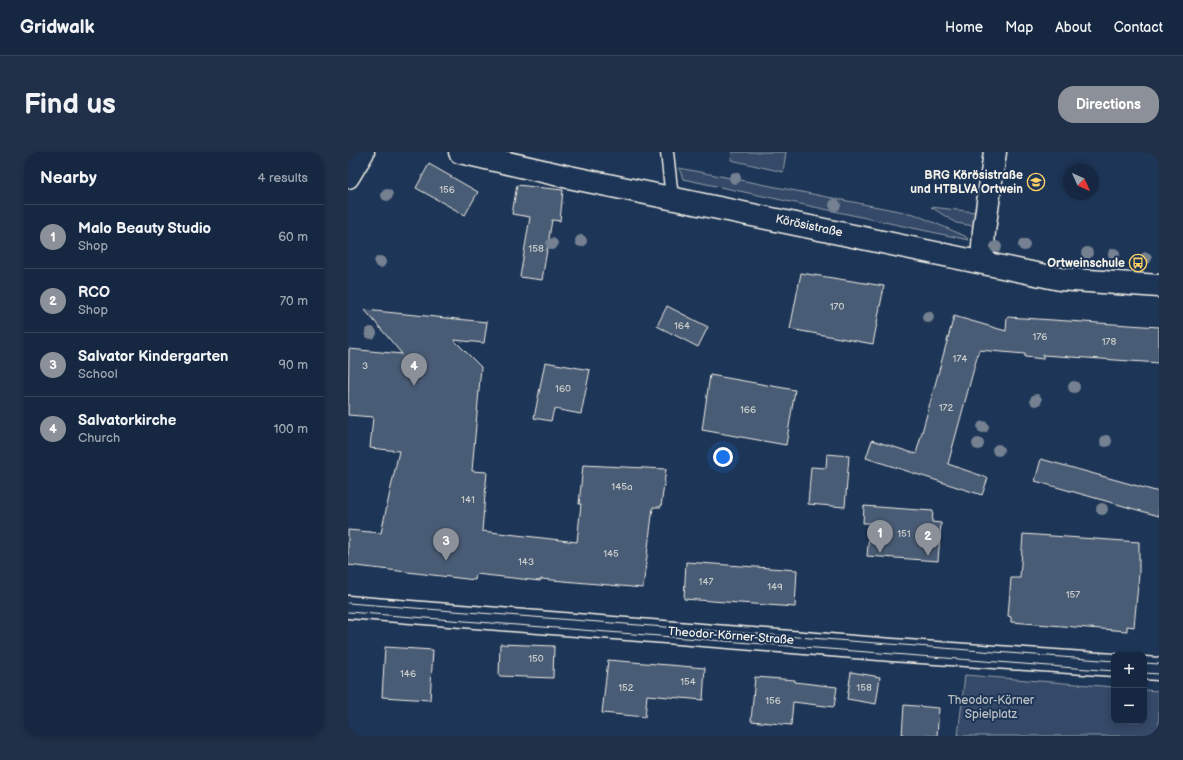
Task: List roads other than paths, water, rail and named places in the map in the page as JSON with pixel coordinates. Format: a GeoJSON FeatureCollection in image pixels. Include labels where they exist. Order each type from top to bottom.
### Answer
{"type":"FeatureCollection","features":[{"type":"Feature","properties":{"kind":"street"},"geometry":{"type":"LineString","coordinates":[[348,177],[363,152]]}},
{"type":"Feature","properties":{"kind":"street","name":"Körösistraße"},"geometry":{"type":"LineString","coordinates":[[460,152],[564,176],[1071,280],[1159,286]]}},
{"type":"Feature","properties":{"kind":"street"},"geometry":{"type":"LineString","coordinates":[[982,262],[984,231],[995,152]]}},
{"type":"Feature","properties":{"kind":"street","name":"Theodor-Körner-Straße"},"geometry":{"type":"LineString","coordinates":[[348,607],[1111,666]]}},
{"type":"Feature","properties":{"kind":"street"},"geometry":{"type":"LineString","coordinates":[[1147,668],[1159,669]]}},
{"type":"Feature","properties":{"kind":"lane"},"geometry":{"type":"LineString","coordinates":[[667,152],[672,198]]}},
{"type":"Feature","properties":{"kind":"tram line"},"geometry":{"type":"LineString","coordinates":[[348,603],[1111,661]]}},
{"type":"Feature","properties":{"kind":"tram line"},"geometry":{"type":"LineString","coordinates":[[348,612],[1111,671]]}},
{"type":"Feature","properties":{"kind":"tram line"},"geometry":{"type":"LineString","coordinates":[[1147,663],[1159,664]]}},
{"type":"Feature","properties":{"kind":"tram line"},"geometry":{"type":"LineString","coordinates":[[1147,673],[1159,674]]}},
{"type":"Feature","properties":{"kind":"place","name":"BRG Körösistraße und HTBLVA Ortwein"},"geometry":{"type":"Point","coordinates":[1036,182]}},
{"type":"Feature","properties":{"kind":"place","name":"Ortweinschule"},"geometry":{"type":"Point","coordinates":[1138,263]}},
{"type":"Feature","properties":{"kind":"place","name":"Salvatorkirche"},"geometry":{"type":"Point","coordinates":[414,386]}},
{"type":"Feature","properties":{"kind":"place","name":"Malo Beauty Studio"},"geometry":{"type":"Point","coordinates":[880,553]}},
{"type":"Feature","properties":{"kind":"place","name":"RCO"},"geometry":{"type":"Point","coordinates":[928,556]}},
{"type":"Feature","properties":{"kind":"place","name":"Salvator Kindergarten"},"geometry":{"type":"Point","coordinates":[446,561]}},
{"type":"Feature","properties":{"kind":"park label","name":"Theodor-Körner Spielplatz"},"geometry":{"type":"Point","coordinates":[991,707]}}]}
